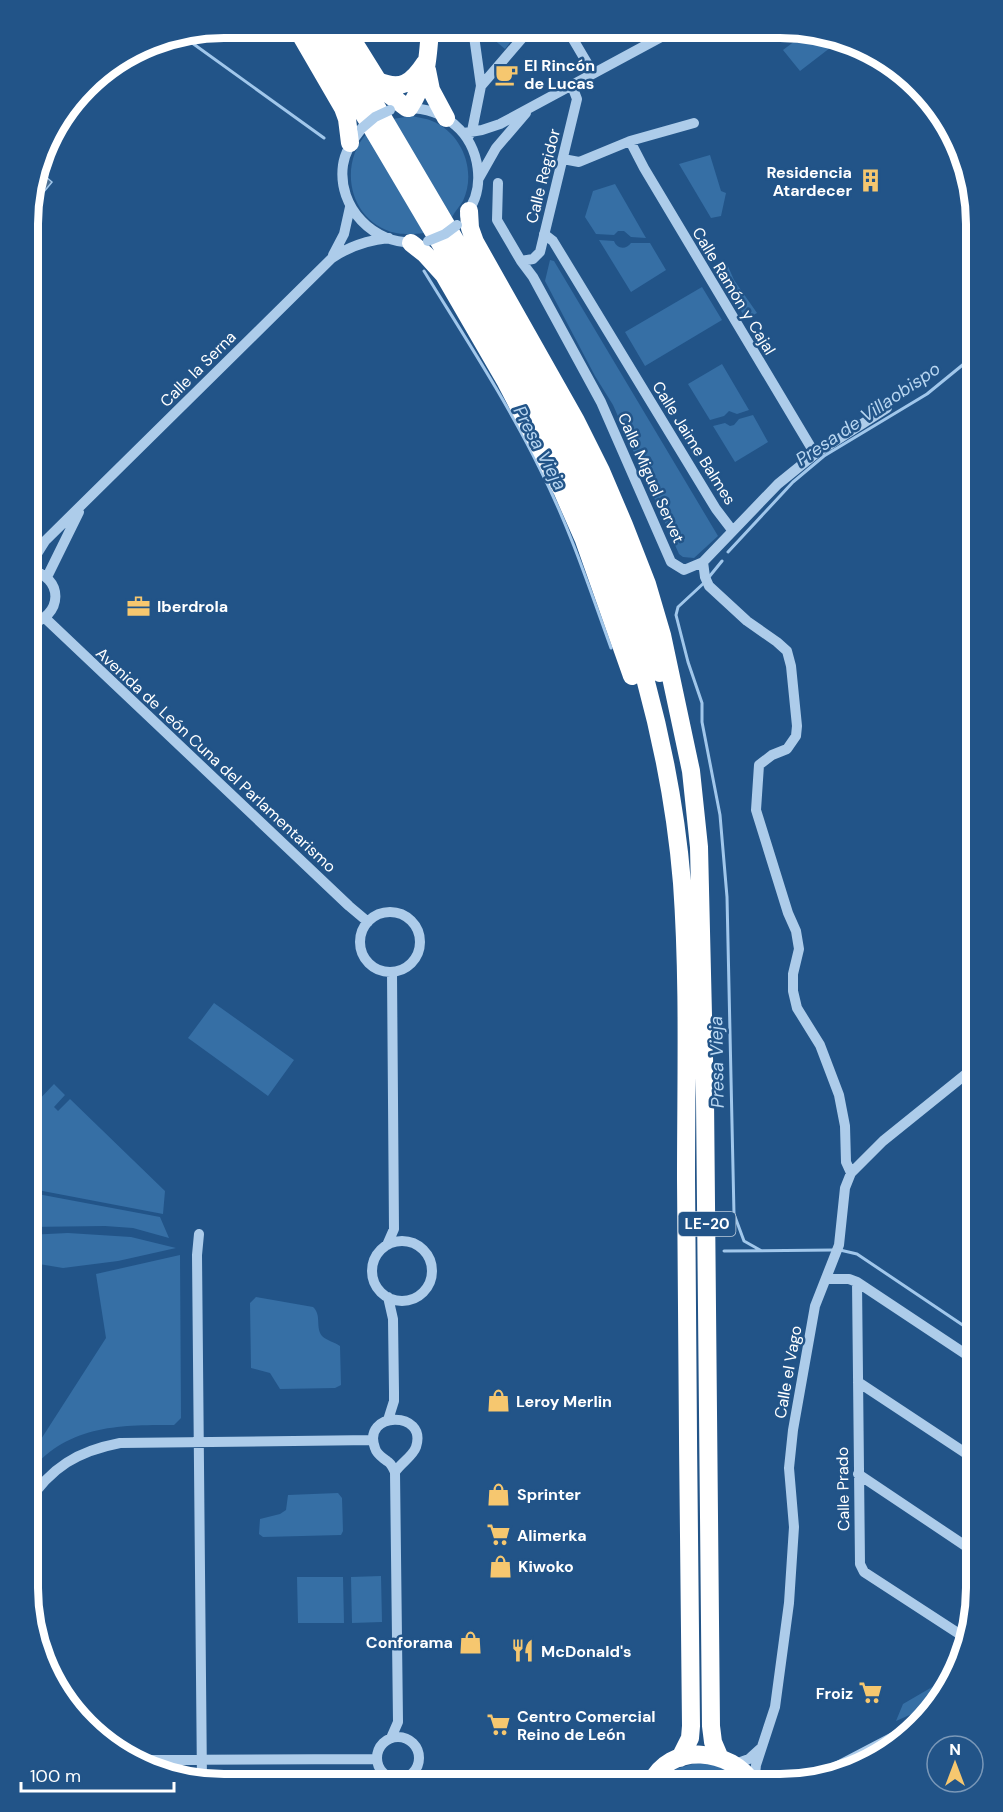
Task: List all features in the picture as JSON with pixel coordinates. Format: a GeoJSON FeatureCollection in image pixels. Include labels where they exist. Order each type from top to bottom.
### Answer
{"type":"FeatureCollection","features":[{"type":"Feature","properties":{"kind":"highway"},"geometry":{"type":"LineString","coordinates":[[302,38],[343,108],[350,143]]}},
{"type":"Feature","properties":{"kind":"highway","name":"LE-20"},"geometry":{"type":"LineString","coordinates":[[318,38],[518,375],[551,435],[597,535],[620,595],[658,735],[674,816],[682,884],[685,953],[691,1726],[690,1738],[680,1758]]}},
{"type":"Feature","properties":{"kind":"highway","name":"LE-20"},"geometry":{"type":"LineString","coordinates":[[336,38],[530,367],[588,478],[634,589],[664,690],[690,814],[699,884],[705,1088],[711,1726],[713,1742],[727,1760]]}},
{"type":"Feature","properties":{"kind":"highway"},"geometry":{"type":"LineString","coordinates":[[351,38],[378,81],[402,109],[424,81],[429,38]]}},
{"type":"Feature","properties":{"kind":"highway"},"geometry":{"type":"LineString","coordinates":[[378,81],[389,86],[405,84],[428,62]]}},
{"type":"Feature","properties":{"kind":"highway"},"geometry":{"type":"LineString","coordinates":[[428,62],[431,90],[446,118]]}},
{"type":"Feature","properties":{"kind":"highway"},"geometry":{"type":"LineString","coordinates":[[463,218],[576,421],[601,471],[647,584],[675,687],[691,771],[696,814],[699,884]]}},
{"type":"Feature","properties":{"kind":"highway"},"geometry":{"type":"LineString","coordinates":[[420,242],[425,254],[444,275],[538,443],[584,540],[638,695],[649,736],[672,851],[685,953]]}},
{"type":"Feature","properties":{"kind":"highway"},"geometry":{"type":"LineString","coordinates":[[659,1774],[667,1765],[680,1758],[702,1754],[727,1760],[742,1774]]}},
{"type":"Feature","properties":{"kind":"street"},"geometry":{"type":"LineString","coordinates":[[468,134],[446,118],[428,110],[402,109],[375,117],[350,143],[343,164],[342,186],[350,207],[360,220],[374,231],[389,238],[420,242],[445,234],[463,218],[476,195],[478,178],[476,157],[468,134],[481,86],[474,38]]}},
{"type":"Feature","properties":{"kind":"street"},"geometry":{"type":"LineString","coordinates":[[481,86],[522,38]]}},
{"type":"Feature","properties":{"kind":"street"},"geometry":{"type":"LineString","coordinates":[[572,38],[593,74]]}},
{"type":"Feature","properties":{"kind":"street"},"geometry":{"type":"LineString","coordinates":[[468,134],[491,128],[530,109],[659,38]]}},
{"type":"Feature","properties":{"kind":"street","name":"Calle Regidor"},"geometry":{"type":"LineString","coordinates":[[540,252],[577,99],[572,86]]}},
{"type":"Feature","properties":{"kind":"street"},"geometry":{"type":"LineString","coordinates":[[478,178],[496,148],[530,109]]}},
{"type":"Feature","properties":{"kind":"street"},"geometry":{"type":"LineString","coordinates":[[563,159],[579,162],[630,141],[694,123]]}},
{"type":"Feature","properties":{"kind":"street","name":"Calle Ramón y Cajal"},"geometry":{"type":"LineString","coordinates":[[630,141],[815,454]]}},
{"type":"Feature","properties":{"kind":"street","name":"Calle Miguel Servet"},"geometry":{"type":"LineString","coordinates":[[498,183],[497,220],[533,277],[601,402],[671,562],[684,570],[703,562]]}},
{"type":"Feature","properties":{"kind":"street","name":"Calle la Serna"},"geometry":{"type":"LineString","coordinates":[[332,258],[344,234],[350,207]]}},
{"type":"Feature","properties":{"kind":"street","name":"Calle Jaime Balmes"},"geometry":{"type":"LineString","coordinates":[[544,234],[553,241],[716,509],[732,530],[778,484],[815,454],[887,408]]}},
{"type":"Feature","properties":{"kind":"street","name":"Calle la Serna"},"geometry":{"type":"LineString","coordinates":[[38,553],[45,541],[332,258],[347,248],[370,240],[389,238]]}},
{"type":"Feature","properties":{"kind":"street"},"geometry":{"type":"LineString","coordinates":[[521,261],[533,258],[540,252]]}},
{"type":"Feature","properties":{"kind":"street"},"geometry":{"type":"LineString","coordinates":[[533,277],[540,252]]}},
{"type":"Feature","properties":{"kind":"street","name":"Calle la Serna"},"geometry":{"type":"LineString","coordinates":[[38,572],[47,577],[85,501]]}},
{"type":"Feature","properties":{"kind":"street"},"geometry":{"type":"LineString","coordinates":[[732,530],[703,562],[707,582],[747,621],[787,651],[791,666],[796,736],[787,749],[772,755],[759,765],[756,810],[788,913],[796,931],[799,949],[793,974],[793,991],[798,1008],[820,1045],[839,1095],[845,1126],[846,1162],[851,1173],[883,1142],[965,1075]]}},
{"type":"Feature","properties":{"kind":"street"},"geometry":{"type":"LineString","coordinates":[[38,622],[52,612],[55,603],[56,594],[47,577]]}},
{"type":"Feature","properties":{"kind":"street","name":"Avenida de León Cuna del Parlamentarismo"},"geometry":{"type":"LineString","coordinates":[[45,618],[368,922]]}},
{"type":"Feature","properties":{"kind":"street"},"geometry":{"type":"LineString","coordinates":[[385,912],[395,912],[412,921],[421,939],[417,958],[402,970],[392,973],[375,969],[363,954],[360,937],[368,922],[385,912]]}},
{"type":"Feature","properties":{"kind":"street"},"geometry":{"type":"LineString","coordinates":[[392,973],[394,1229],[387,1245],[375,1257],[372,1274],[375,1283],[388,1297],[406,1300],[423,1292],[429,1284],[431,1275],[428,1256],[422,1249],[405,1241],[394,1229]]}},
{"type":"Feature","properties":{"kind":"street","name":"Calle el Vago"},"geometry":{"type":"LineString","coordinates":[[755,1774],[774,1707],[789,1603],[794,1527],[789,1468],[793,1430],[814,1306],[836,1251],[845,1188],[851,1173]]}},
{"type":"Feature","properties":{"kind":"street"},"geometry":{"type":"LineString","coordinates":[[199,1234],[197,1255],[202,1773]]}},
{"type":"Feature","properties":{"kind":"street"},"geometry":{"type":"LineString","coordinates":[[387,1245],[405,1241]]}},
{"type":"Feature","properties":{"kind":"street"},"geometry":{"type":"LineString","coordinates":[[826,1279],[849,1279],[857,1282],[965,1354]]}},
{"type":"Feature","properties":{"kind":"street","name":"Calle Prado"},"geometry":{"type":"LineString","coordinates":[[857,1282],[860,1564],[864,1572],[960,1634]]}},
{"type":"Feature","properties":{"kind":"street"},"geometry":{"type":"LineString","coordinates":[[388,1297],[393,1319],[394,1401],[388,1420]]}},
{"type":"Feature","properties":{"kind":"street"},"geometry":{"type":"LineString","coordinates":[[393,1319],[406,1300]]}},
{"type":"Feature","properties":{"kind":"street"},"geometry":{"type":"LineString","coordinates":[[858,1382],[965,1453]]}},
{"type":"Feature","properties":{"kind":"street"},"geometry":{"type":"LineString","coordinates":[[394,1401],[401,1419],[412,1427],[417,1440],[413,1453],[402,1461],[396,1472],[398,1722],[405,1738],[416,1747],[419,1757],[415,1772],[412,1774]]}},
{"type":"Feature","properties":{"kind":"street"},"geometry":{"type":"LineString","coordinates":[[396,1472],[389,1461],[377,1454],[373,1440],[377,1428],[388,1420],[401,1419]]}},
{"type":"Feature","properties":{"kind":"street"},"geometry":{"type":"LineString","coordinates":[[38,1489],[56,1469],[81,1453],[97,1447],[120,1443],[373,1440]]}},
{"type":"Feature","properties":{"kind":"street"},"geometry":{"type":"LineString","coordinates":[[389,1461],[402,1461]]}},
{"type":"Feature","properties":{"kind":"street"},"geometry":{"type":"LineString","coordinates":[[858,1474],[965,1546]]}},
{"type":"Feature","properties":{"kind":"street"},"geometry":{"type":"LineString","coordinates":[[384,1774],[381,1772],[376,1759],[380,1747],[391,1738],[398,1722]]}},
{"type":"Feature","properties":{"kind":"street"},"geometry":{"type":"LineString","coordinates":[[391,1738],[405,1738]]}},
{"type":"Feature","properties":{"kind":"street"},"geometry":{"type":"LineString","coordinates":[[839,1765],[885,1741]]}},
{"type":"Feature","properties":{"kind":"street"},"geometry":{"type":"LineString","coordinates":[[727,1760],[749,1759],[764,1744]]}},
{"type":"Feature","properties":{"kind":"street"},"geometry":{"type":"LineString","coordinates":[[152,1760],[376,1759]]}},
{"type":"Feature","properties":{"kind":"shaded area"},"geometry":{"type":"Polygon","coordinates":[[[492,38],[513,38],[505,49],[492,38]]]}},
{"type":"Feature","properties":{"kind":"shaded area"},"geometry":{"type":"Polygon","coordinates":[[[798,39],[833,45],[800,71],[783,50],[798,39]]]}},
{"type":"Feature","properties":{"kind":"shaded area"},"geometry":{"type":"Polygon","coordinates":[[[413,116],[430,120],[443,127],[459,144],[464,154],[467,166],[467,189],[463,201],[452,217],[392,119],[413,116]]]}},
{"type":"Feature","properties":{"kind":"shaded area"},"geometry":{"type":"Polygon","coordinates":[[[367,133],[424,233],[399,234],[380,227],[368,218],[359,206],[353,192],[352,161],[367,133]]]}},
{"type":"Feature","properties":{"kind":"shaded area"},"geometry":{"type":"Polygon","coordinates":[[[710,155],[721,191],[726,193],[721,216],[711,218],[679,164],[710,155]]]}},
{"type":"Feature","properties":{"kind":"shaded area"},"geometry":{"type":"Polygon","coordinates":[[[44,175],[52,182],[39,197],[44,175]]]}},
{"type":"Feature","properties":{"kind":"shaded area"},"geometry":{"type":"Polygon","coordinates":[[[615,184],[646,238],[631,237],[624,231],[618,231],[614,235],[596,234],[585,217],[593,191],[615,184]]]}},
{"type":"Feature","properties":{"kind":"shaded area"},"geometry":{"type":"Polygon","coordinates":[[[599,240],[614,241],[622,248],[631,243],[650,243],[666,270],[631,292],[599,240]]]}},
{"type":"Feature","properties":{"kind":"shaded area"},"geometry":{"type":"Polygon","coordinates":[[[550,260],[554,261],[718,536],[694,558],[683,557],[679,554],[613,405],[595,376],[545,281],[550,260]]]}},
{"type":"Feature","properties":{"kind":"shaded area"},"geometry":{"type":"Polygon","coordinates":[[[727,264],[734,280],[757,313],[746,319],[716,270],[727,264]]]}},
{"type":"Feature","properties":{"kind":"shaded area"},"geometry":{"type":"Polygon","coordinates":[[[702,287],[722,320],[645,366],[625,332],[702,287]]]}},
{"type":"Feature","properties":{"kind":"shaded area"},"geometry":{"type":"Polygon","coordinates":[[[722,364],[749,410],[737,414],[729,411],[724,416],[710,420],[688,384],[722,364]]]}},
{"type":"Feature","properties":{"kind":"shaded area"},"geometry":{"type":"Polygon","coordinates":[[[753,415],[768,442],[735,462],[713,426],[725,423],[730,426],[734,425],[739,419],[753,415]]]}},
{"type":"Feature","properties":{"kind":"shaded area"},"geometry":{"type":"Polygon","coordinates":[[[214,1003],[294,1060],[268,1096],[188,1038],[214,1003]]]}},
{"type":"Feature","properties":{"kind":"shaded area"},"geometry":{"type":"Polygon","coordinates":[[[54,1084],[65,1095],[54,1107],[58,1111],[70,1099],[165,1191],[163,1214],[38,1190],[38,1101],[54,1084]]]}},
{"type":"Feature","properties":{"kind":"shaded area"},"geometry":{"type":"Polygon","coordinates":[[[38,1194],[160,1217],[169,1238],[133,1228],[38,1227],[38,1194]]]}},
{"type":"Feature","properties":{"kind":"shaded area"},"geometry":{"type":"Polygon","coordinates":[[[68,1233],[131,1237],[176,1248],[118,1261],[63,1268],[38,1264],[38,1234],[68,1233]]]}},
{"type":"Feature","properties":{"kind":"shaded area"},"geometry":{"type":"Polygon","coordinates":[[[180,1255],[181,1418],[174,1425],[132,1426],[93,1431],[58,1446],[38,1463],[38,1444],[106,1338],[96,1274],[180,1255]]]}},
{"type":"Feature","properties":{"kind":"shaded area"},"geometry":{"type":"Polygon","coordinates":[[[256,1297],[313,1307],[316,1310],[322,1336],[340,1346],[341,1385],[335,1388],[280,1389],[270,1373],[251,1368],[250,1303],[256,1297]]]}},
{"type":"Feature","properties":{"kind":"shaded area"},"geometry":{"type":"Polygon","coordinates":[[[338,1493],[342,1498],[343,1531],[341,1535],[263,1537],[259,1534],[260,1519],[280,1514],[286,1510],[288,1495],[338,1493]]]}},
{"type":"Feature","properties":{"kind":"shaded area"},"geometry":{"type":"Polygon","coordinates":[[[381,1576],[382,1622],[352,1623],[351,1577],[381,1576]]]}},
{"type":"Feature","properties":{"kind":"shaded area"},"geometry":{"type":"Polygon","coordinates":[[[297,1577],[343,1577],[344,1623],[298,1623],[297,1577]]]}},
{"type":"Feature","properties":{"kind":"shaded area"},"geometry":{"type":"Polygon","coordinates":[[[939,1683],[919,1711],[896,1721],[903,1704],[939,1683]]]}},
{"type":"Feature","properties":{"kind":"shaded area"},"geometry":{"type":"Polygon","coordinates":[[[699,1762],[723,1766],[732,1774],[671,1774],[676,1769],[699,1762]]]}},
{"type":"Feature","properties":{"kind":"waterway","name":"Presa Vieja"},"geometry":{"type":"LineString","coordinates":[[189,41],[324,138]]}},
{"type":"Feature","properties":{"kind":"waterway","name":"Presa Vieja"},"geometry":{"type":"LineString","coordinates":[[424,271],[499,393],[540,469],[587,580],[611,648]]}},
{"type":"Feature","properties":{"kind":"waterway","name":"Presa de Villaobispo"},"geometry":{"type":"LineString","coordinates":[[728,552],[793,482],[824,456],[927,394],[966,362]]}},
{"type":"Feature","properties":{"kind":"waterway","name":"Presa de Villaobispo"},"geometry":{"type":"LineString","coordinates":[[709,577],[722,561]]}},
{"type":"Feature","properties":{"kind":"waterway","name":"Presa Vieja"},"geometry":{"type":"LineString","coordinates":[[705,582],[678,607],[676,615],[688,662],[702,703],[702,722],[720,815],[727,897],[734,1214],[744,1241],[760,1250]]}},
{"type":"Feature","properties":{"kind":"waterway","name":"Presa Vieja"},"geometry":{"type":"LineString","coordinates":[[724,1251],[833,1250]]}},
{"type":"Feature","properties":{"kind":"waterway","name":"Presa Vieja"},"geometry":{"type":"LineString","coordinates":[[840,1250],[857,1254],[965,1327]]}},
{"type":"Feature","properties":{"kind":"place","name":"El Rincón de Lucas"},"geometry":{"type":"Point","coordinates":[506,74]}},
{"type":"Feature","properties":{"kind":"place","name":"Residencia Atardecer"},"geometry":{"type":"Point","coordinates":[870,181]}},
{"type":"Feature","properties":{"kind":"place","name":"Iberdrola"},"geometry":{"type":"Point","coordinates":[139,606]}},
{"type":"Feature","properties":{"kind":"place","name":"Leroy Merlin"},"geometry":{"type":"Point","coordinates":[498,1401]}},
{"type":"Feature","properties":{"kind":"place","name":"Sprinter"},"geometry":{"type":"Point","coordinates":[499,1494]}},
{"type":"Feature","properties":{"kind":"place","name":"Alimerka"},"geometry":{"type":"Point","coordinates":[499,1535]}},
{"type":"Feature","properties":{"kind":"place","name":"Kiwoko"},"geometry":{"type":"Point","coordinates":[500,1566]}},
{"type":"Feature","properties":{"kind":"place","name":"Conforama"},"geometry":{"type":"Point","coordinates":[471,1642]}},
{"type":"Feature","properties":{"kind":"place","name":"McDonald's"},"geometry":{"type":"Point","coordinates":[523,1651]}},
{"type":"Feature","properties":{"kind":"place","name":"Froiz"},"geometry":{"type":"Point","coordinates":[871,1693]}},
{"type":"Feature","properties":{"kind":"place","name":"Centro Comercial Reino de León"},"geometry":{"type":"Point","coordinates":[499,1725]}}]}
